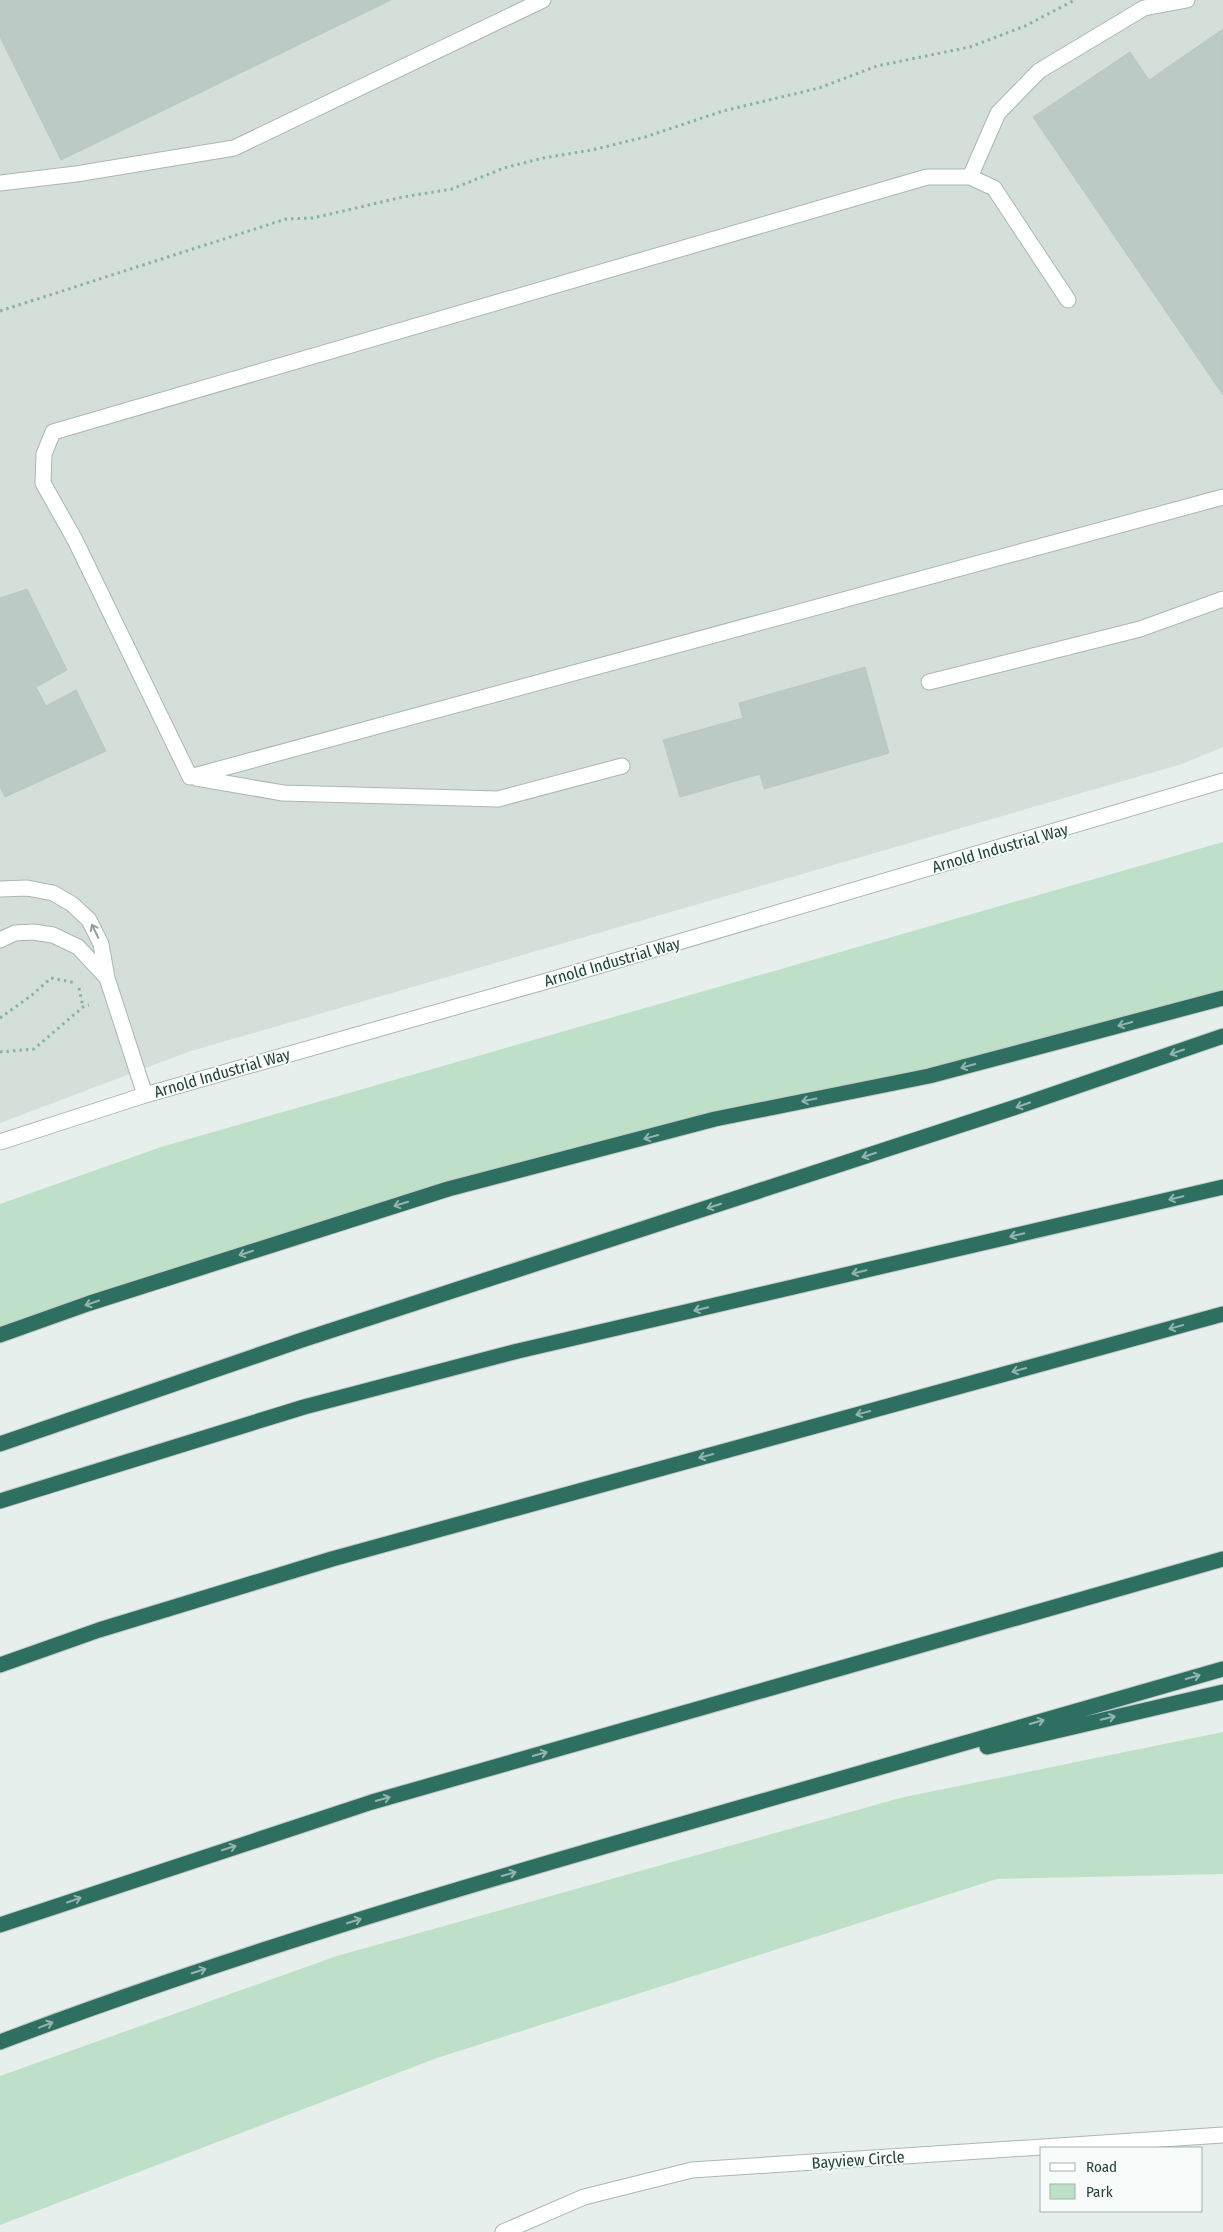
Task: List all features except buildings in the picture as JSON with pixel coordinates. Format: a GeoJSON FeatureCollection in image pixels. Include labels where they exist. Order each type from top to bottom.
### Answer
{"type":"FeatureCollection","features":[{"type":"Feature","properties":{"kind":"highway"},"geometry":{"type":"LineString","coordinates":[[0,1335],[90,1303],[448,1189],[715,1120],[929,1076],[1223,998]]}},
{"type":"Feature","properties":{"kind":"highway"},"geometry":{"type":"LineString","coordinates":[[0,1444],[293,1343],[1014,1108],[1223,1036]]}},
{"type":"Feature","properties":{"kind":"highway"},"geometry":{"type":"LineString","coordinates":[[0,1501],[304,1407],[508,1353],[1223,1187]]}},
{"type":"Feature","properties":{"kind":"highway"},"geometry":{"type":"LineString","coordinates":[[0,1665],[99,1630],[332,1559],[1223,1314]]}},
{"type":"Feature","properties":{"kind":"highway"},"geometry":{"type":"LineString","coordinates":[[0,1925],[372,1802],[1223,1560]]}},
{"type":"Feature","properties":{"kind":"highway"},"geometry":{"type":"LineString","coordinates":[[0,2042],[93,2007],[302,1937],[509,1874],[1223,1669]]}},
{"type":"Feature","properties":{"kind":"highway"},"geometry":{"type":"LineString","coordinates":[[789,1794],[1223,1692]]}},
{"type":"Feature","properties":{"kind":"street"},"geometry":{"type":"LineString","coordinates":[[0,183],[76,174],[234,148],[543,0]]}},
{"type":"Feature","properties":{"kind":"street"},"geometry":{"type":"LineString","coordinates":[[970,177],[998,113],[1039,71],[1144,8],[1187,0]]}},
{"type":"Feature","properties":{"kind":"street"},"geometry":{"type":"LineString","coordinates":[[190,777],[74,540],[43,483],[44,454],[53,432],[926,177],[970,177],[994,188],[1068,300]]}},
{"type":"Feature","properties":{"kind":"street"},"geometry":{"type":"LineString","coordinates":[[190,777],[1223,497]]}},
{"type":"Feature","properties":{"kind":"street"},"geometry":{"type":"LineString","coordinates":[[929,682],[1140,629],[1223,599]]}},
{"type":"Feature","properties":{"kind":"street"},"geometry":{"type":"LineString","coordinates":[[190,777],[283,793],[498,799],[622,766]]}},
{"type":"Feature","properties":{"kind":"street","name":"Arnold Industrial Way"},"geometry":{"type":"LineString","coordinates":[[0,1142],[145,1095],[556,979],[1223,782]]}},
{"type":"Feature","properties":{"kind":"street"},"geometry":{"type":"LineString","coordinates":[[0,890],[27,888],[53,893],[72,904],[89,920],[101,944],[107,978],[145,1095]]}},
{"type":"Feature","properties":{"kind":"street"},"geometry":{"type":"LineString","coordinates":[[0,940],[15,933],[33,932],[53,936],[78,947],[107,978]]}},
{"type":"Feature","properties":{"kind":"street","name":"Bayview Circle"},"geometry":{"type":"LineString","coordinates":[[1041,2147],[1223,2135]]}},
{"type":"Feature","properties":{"kind":"street","name":"Bayview Circle"},"geometry":{"type":"LineString","coordinates":[[503,2232],[584,2197],[692,2170],[1040,2147]]}},
{"type":"Feature","properties":{"kind":"path"},"geometry":{"type":"LineString","coordinates":[[0,311],[286,220],[313,218],[402,196],[452,189],[504,168],[645,137],[723,111],[819,88],[877,66],[970,47],[1025,26],[1075,0]]}},
{"type":"Feature","properties":{"kind":"path"},"geometry":{"type":"LineString","coordinates":[[0,1018],[32,995],[50,978],[78,984],[83,1007]]}},
{"type":"Feature","properties":{"kind":"path"},"geometry":{"type":"LineString","coordinates":[[0,1052],[34,1049],[83,1007],[113,996]]}},
{"type":"Feature","properties":{"kind":"shaded area"},"geometry":{"type":"Polygon","coordinates":[[[0,0],[1223,0],[1223,747],[1182,764],[188,1052],[0,1123],[0,0]]]}},
{"type":"Feature","properties":{"kind":"green space"},"geometry":{"type":"Polygon","coordinates":[[[1223,842],[1223,998],[508,1175],[0,1335],[0,1204],[161,1147],[1223,842]]]}},
{"type":"Feature","properties":{"kind":"green space"},"geometry":{"type":"Polygon","coordinates":[[[1223,1732],[1223,1874],[997,1879],[437,2058],[0,2225],[0,2076],[337,1956],[900,1798],[1223,1732]]]}}]}
